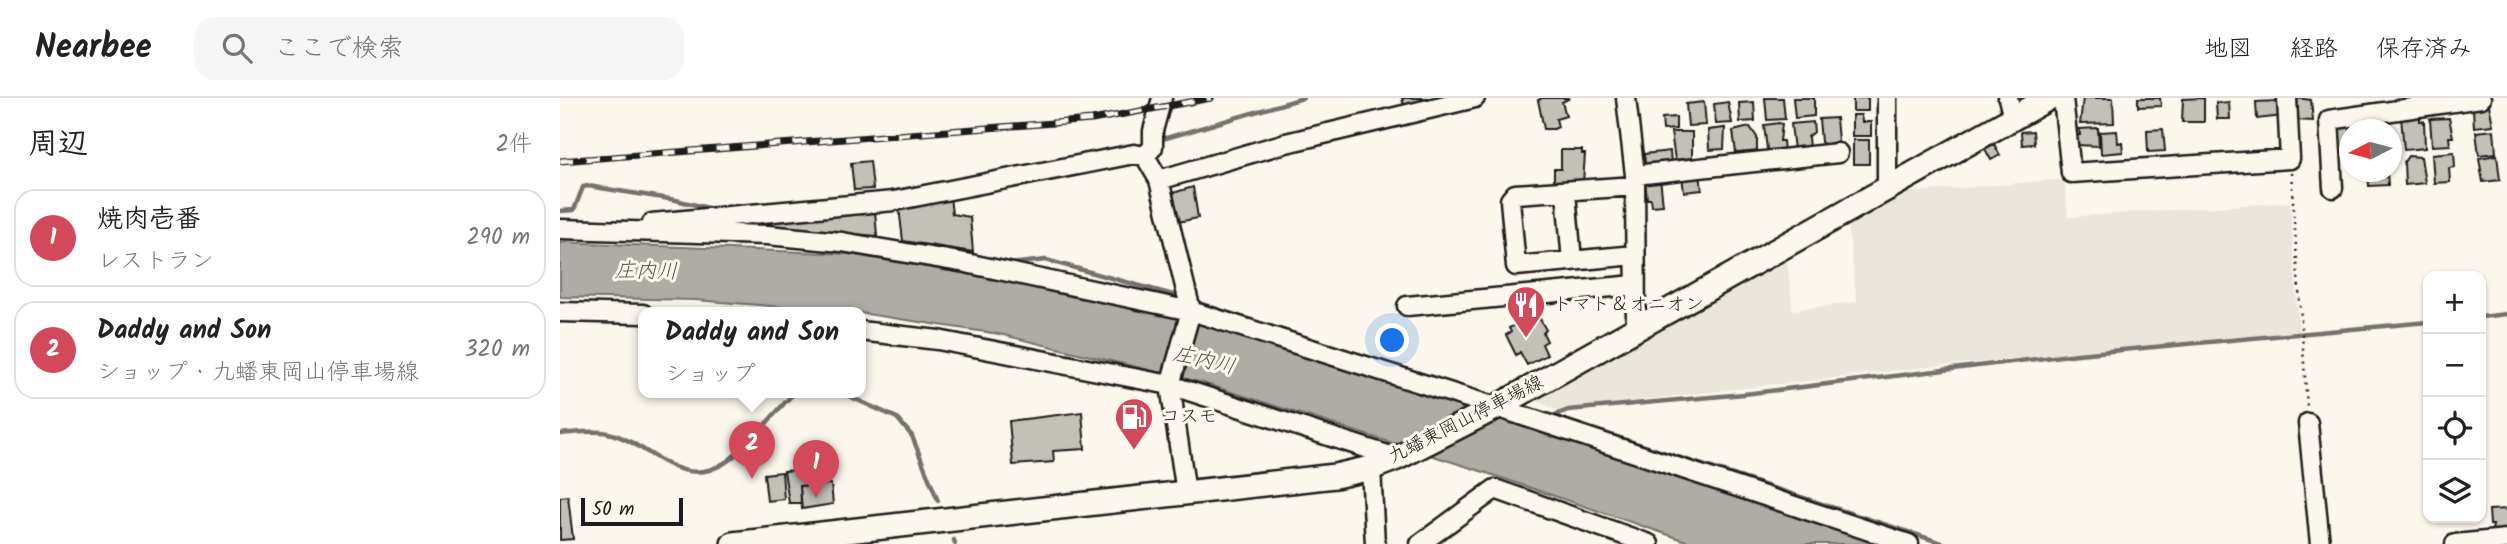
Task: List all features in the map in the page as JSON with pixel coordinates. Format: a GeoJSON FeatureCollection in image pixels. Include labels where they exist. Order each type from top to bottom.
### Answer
{"type":"FeatureCollection","features":[{"type":"Feature","properties":{"kind":"main road","name":"九蟠東岡山停車場線"},"geometry":{"type":"LineString","coordinates":[[733,544],[1335,476],[1371,468],[1401,456],[1493,408],[1887,189],[2011,108],[2049,98]]}},
{"type":"Feature","properties":{"kind":"street"},"geometry":{"type":"LineString","coordinates":[[1162,98],[1150,147],[1189,306],[1170,383],[1186,493]]}},
{"type":"Feature","properties":{"kind":"street"},"geometry":{"type":"LineString","coordinates":[[1159,180],[1286,143],[1475,98]]}},
{"type":"Feature","properties":{"kind":"street"},"geometry":{"type":"LineString","coordinates":[[1626,98],[1635,180],[1636,329]]}},
{"type":"Feature","properties":{"kind":"street"},"geometry":{"type":"LineString","coordinates":[[1887,98],[1887,189]]}},
{"type":"Feature","properties":{"kind":"street"},"geometry":{"type":"LineString","coordinates":[[2063,98],[2071,173],[2290,159],[2287,98]]}},
{"type":"Feature","properties":{"kind":"street"},"geometry":{"type":"LineString","coordinates":[[2333,188],[2329,120],[2481,98]]}},
{"type":"Feature","properties":{"kind":"street"},"geometry":{"type":"LineString","coordinates":[[560,229],[894,201],[1134,154],[1150,147]]}},
{"type":"Feature","properties":{"kind":"street"},"geometry":{"type":"LineString","coordinates":[[1635,255],[1516,266],[1510,200],[1515,194],[1566,193],[1635,180],[1838,153]]}},
{"type":"Feature","properties":{"kind":"street"},"geometry":{"type":"LineString","coordinates":[[1566,193],[1572,261]]}},
{"type":"Feature","properties":{"kind":"street"},"geometry":{"type":"LineString","coordinates":[[596,228],[854,243],[1189,306],[1907,544]]}},
{"type":"Feature","properties":{"kind":"street"},"geometry":{"type":"LineString","coordinates":[[1407,306],[1635,285]]}},
{"type":"Feature","properties":{"kind":"street"},"geometry":{"type":"LineString","coordinates":[[560,312],[638,314]]}},
{"type":"Feature","properties":{"kind":"street"},"geometry":{"type":"LineString","coordinates":[[866,332],[950,342],[1170,383],[1401,456]]}},
{"type":"Feature","properties":{"kind":"street"},"geometry":{"type":"LineString","coordinates":[[2308,423],[2320,544]]}},
{"type":"Feature","properties":{"kind":"street"},"geometry":{"type":"LineString","coordinates":[[1371,468],[1376,544]]}},
{"type":"Feature","properties":{"kind":"street"},"geometry":{"type":"LineString","coordinates":[[1420,544],[1495,489],[1649,544]]}},
{"type":"Feature","properties":{"kind":"street"},"geometry":{"type":"LineString","coordinates":[[2455,544],[2507,539]]}},
{"type":"Feature","properties":{"kind":"path"},"geometry":{"type":"LineString","coordinates":[[2290,159],[2308,423]]}},
{"type":"Feature","properties":{"kind":"shaded area"},"geometry":{"type":"Polygon","coordinates":[[[2064,179],[2068,217],[2290,202],[2299,331],[1919,368],[1555,410],[1536,400],[1787,261],[1793,310],[1857,302],[1848,225],[1905,193],[2064,179]]]}},
{"type":"Feature","properties":{"kind":"water","name":"庄内川"},"geometry":{"type":"Polygon","coordinates":[[[560,242],[848,254],[1003,280],[1215,326],[1871,536],[1877,544],[1695,544],[1487,473],[1203,383],[999,334],[866,314],[866,307],[784,307],[695,300],[560,297],[560,242]]]}},
{"type":"Feature","properties":{"kind":"building"},"geometry":{"type":"Polygon","coordinates":[[[1402,98],[1438,98],[1404,106],[1402,98]]]}},
{"type":"Feature","properties":{"kind":"building"},"geometry":{"type":"Polygon","coordinates":[[[1570,98],[1562,102],[1566,116],[1556,119],[1558,127],[1554,129],[1544,129],[1538,100],[1570,98]]]}},
{"type":"Feature","properties":{"kind":"building"},"geometry":{"type":"Polygon","coordinates":[[[1765,98],[1783,98],[1785,119],[1767,120],[1765,98]]]}},
{"type":"Feature","properties":{"kind":"building"},"geometry":{"type":"Polygon","coordinates":[[[1793,98],[1814,98],[1814,116],[1795,118],[1793,98]]]}},
{"type":"Feature","properties":{"kind":"building"},"geometry":{"type":"Polygon","coordinates":[[[1853,98],[1868,98],[1868,111],[1853,111],[1853,98]]]}},
{"type":"Feature","properties":{"kind":"building"},"geometry":{"type":"Polygon","coordinates":[[[2083,98],[2113,98],[2114,123],[2080,124],[2083,98]]]}},
{"type":"Feature","properties":{"kind":"building"},"geometry":{"type":"Polygon","coordinates":[[[2138,98],[2160,98],[2161,106],[2138,107],[2138,98]]]}},
{"type":"Feature","properties":{"kind":"building"},"geometry":{"type":"Polygon","coordinates":[[[2204,98],[2204,122],[2182,122],[2183,99],[2204,98]]]}},
{"type":"Feature","properties":{"kind":"building"},"geometry":{"type":"Polygon","coordinates":[[[2293,100],[2311,100],[2313,121],[2294,120],[2293,100]]]}},
{"type":"Feature","properties":{"kind":"building"},"geometry":{"type":"Polygon","coordinates":[[[1704,102],[1706,125],[1688,126],[1686,104],[1704,102]]]}},
{"type":"Feature","properties":{"kind":"building"},"geometry":{"type":"Polygon","coordinates":[[[1728,102],[1732,123],[1716,124],[1714,104],[1728,102]]]}},
{"type":"Feature","properties":{"kind":"building"},"geometry":{"type":"Polygon","coordinates":[[[1754,102],[1755,121],[1740,122],[1739,103],[1754,102]]]}},
{"type":"Feature","properties":{"kind":"building"},"geometry":{"type":"Polygon","coordinates":[[[2229,102],[2230,119],[2217,119],[2216,103],[2229,102]]]}},
{"type":"Feature","properties":{"kind":"building"},"geometry":{"type":"Polygon","coordinates":[[[2256,102],[2282,103],[2283,116],[2257,119],[2256,102]]]}},
{"type":"Feature","properties":{"kind":"building"},"geometry":{"type":"Polygon","coordinates":[[[2489,105],[2493,125],[2474,127],[2473,109],[2489,105]]]}},
{"type":"Feature","properties":{"kind":"building"},"geometry":{"type":"Polygon","coordinates":[[[1852,115],[1861,115],[1862,122],[1871,122],[1871,136],[1852,136],[1852,115]]]}},
{"type":"Feature","properties":{"kind":"building"},"geometry":{"type":"Polygon","coordinates":[[[2420,115],[2420,121],[2424,121],[2425,148],[2404,150],[2401,117],[2420,115]]]}},
{"type":"Feature","properties":{"kind":"building"},"geometry":{"type":"Polygon","coordinates":[[[1676,117],[1676,129],[1663,130],[1662,118],[1676,117]]]}},
{"type":"Feature","properties":{"kind":"building"},"geometry":{"type":"Polygon","coordinates":[[[1836,118],[1838,141],[1825,145],[1821,142],[1819,119],[1836,118]]]}},
{"type":"Feature","properties":{"kind":"building"},"geometry":{"type":"Polygon","coordinates":[[[2449,118],[2453,137],[2449,137],[2450,145],[2432,146],[2430,119],[2449,118]]]}},
{"type":"Feature","properties":{"kind":"building"},"geometry":{"type":"Polygon","coordinates":[[[1813,122],[1814,132],[1808,137],[1809,149],[1794,150],[1791,124],[1813,122]]]}},
{"type":"Feature","properties":{"kind":"building"},"geometry":{"type":"Polygon","coordinates":[[[1782,124],[1780,141],[1783,141],[1784,152],[1771,153],[1767,149],[1764,125],[1782,124]]]}},
{"type":"Feature","properties":{"kind":"building"},"geometry":{"type":"Polygon","coordinates":[[[1750,127],[1757,137],[1757,152],[1736,153],[1733,131],[1750,127]]]}},
{"type":"Feature","properties":{"kind":"building"},"geometry":{"type":"Polygon","coordinates":[[[1725,128],[1724,149],[1709,150],[1708,130],[1725,128]]]}},
{"type":"Feature","properties":{"kind":"building"},"geometry":{"type":"Polygon","coordinates":[[[2098,128],[2099,146],[2075,145],[2074,135],[2080,135],[2079,129],[2098,128]]]}},
{"type":"Feature","properties":{"kind":"building"},"geometry":{"type":"Polygon","coordinates":[[[2335,128],[2339,128],[2339,153],[2337,153],[2335,128]]]}},
{"type":"Feature","properties":{"kind":"building"},"geometry":{"type":"Polygon","coordinates":[[[2163,129],[2165,151],[2148,152],[2147,130],[2163,129]]]}},
{"type":"Feature","properties":{"kind":"building"},"geometry":{"type":"Polygon","coordinates":[[[2494,130],[2496,153],[2479,155],[2476,132],[2494,130]]]}},
{"type":"Feature","properties":{"kind":"building"},"geometry":{"type":"Polygon","coordinates":[[[2033,131],[2034,144],[2022,145],[2021,132],[2033,131]]]}},
{"type":"Feature","properties":{"kind":"building"},"geometry":{"type":"Polygon","coordinates":[[[2117,131],[2118,143],[2122,142],[2123,152],[2101,154],[2100,132],[2117,131]]]}},
{"type":"Feature","properties":{"kind":"building"},"geometry":{"type":"Polygon","coordinates":[[[1671,132],[1692,132],[1692,158],[1675,160],[1671,132]]]}},
{"type":"Feature","properties":{"kind":"building"},"geometry":{"type":"Polygon","coordinates":[[[1853,140],[1869,140],[1869,164],[1853,164],[1853,140]]]}},
{"type":"Feature","properties":{"kind":"building"},"geometry":{"type":"Polygon","coordinates":[[[1994,144],[2000,155],[1991,160],[1985,149],[1994,144]]]}},
{"type":"Feature","properties":{"kind":"building"},"geometry":{"type":"Polygon","coordinates":[[[1561,150],[1582,150],[1582,154],[1585,154],[1583,183],[1554,183],[1554,169],[1561,169],[1561,150]]]}},
{"type":"Feature","properties":{"kind":"building"},"geometry":{"type":"Polygon","coordinates":[[[1670,151],[1671,165],[1649,166],[1645,163],[1644,154],[1670,151]]]}},
{"type":"Feature","properties":{"kind":"building"},"geometry":{"type":"Polygon","coordinates":[[[2454,152],[2455,167],[2449,168],[2450,182],[2434,183],[2432,154],[2454,152]]]}},
{"type":"Feature","properties":{"kind":"building"},"geometry":{"type":"Polygon","coordinates":[[[2497,155],[2500,180],[2483,182],[2479,158],[2497,155]]]}},
{"type":"Feature","properties":{"kind":"building"},"geometry":{"type":"Polygon","coordinates":[[[2408,156],[2421,157],[2425,183],[2405,185],[2404,162],[2408,156]]]}},
{"type":"Feature","properties":{"kind":"building"},"geometry":{"type":"Polygon","coordinates":[[[870,161],[873,189],[854,190],[851,163],[870,161]]]}},
{"type":"Feature","properties":{"kind":"building"},"geometry":{"type":"Polygon","coordinates":[[[1700,174],[1702,190],[1684,192],[1682,176],[1700,174]]]}},
{"type":"Feature","properties":{"kind":"building"},"geometry":{"type":"Polygon","coordinates":[[[1660,178],[1663,205],[1652,206],[1651,199],[1647,199],[1645,180],[1660,178]]]}},
{"type":"Feature","properties":{"kind":"building"},"geometry":{"type":"Polygon","coordinates":[[[2369,182],[2388,182],[2388,185],[2369,186],[2369,182]]]}},
{"type":"Feature","properties":{"kind":"building"},"geometry":{"type":"Polygon","coordinates":[[[1193,187],[1198,218],[1178,222],[1173,193],[1193,187]]]}},
{"type":"Feature","properties":{"kind":"building"},"geometry":{"type":"Polygon","coordinates":[[[950,197],[952,214],[970,217],[973,252],[903,241],[899,207],[950,197]]]}},
{"type":"Feature","properties":{"kind":"building"},"geometry":{"type":"Polygon","coordinates":[[[875,211],[877,236],[819,231],[742,230],[742,221],[875,211]]]}},
{"type":"Feature","properties":{"kind":"building"},"geometry":{"type":"Polygon","coordinates":[[[1540,319],[1546,330],[1543,333],[1547,341],[1542,344],[1547,355],[1527,365],[1520,352],[1516,355],[1506,335],[1511,332],[1509,328],[1526,320],[1528,323],[1540,319]]]}},
{"type":"Feature","properties":{"kind":"building"},"geometry":{"type":"Polygon","coordinates":[[[1082,412],[1085,449],[1053,451],[1054,462],[1013,465],[1009,421],[1082,412]]]}},
{"type":"Feature","properties":{"kind":"building"},"geometry":{"type":"Polygon","coordinates":[[[798,470],[798,475],[808,474],[809,485],[800,486],[801,503],[789,503],[784,471],[798,470]]]}},
{"type":"Feature","properties":{"kind":"building"},"geometry":{"type":"Polygon","coordinates":[[[782,472],[784,499],[767,501],[764,474],[782,472]]]}},
{"type":"Feature","properties":{"kind":"building"},"geometry":{"type":"Polygon","coordinates":[[[831,484],[833,504],[802,509],[800,486],[831,484]]]}},
{"type":"Feature","properties":{"kind":"building"},"geometry":{"type":"Polygon","coordinates":[[[568,496],[573,539],[560,540],[560,497],[568,496]]]}},
{"type":"Feature","properties":{"kind":"building"},"geometry":{"type":"Polygon","coordinates":[[[2507,509],[2507,535],[2491,536],[2493,525],[2490,525],[2489,510],[2507,509]]]}},
{"type":"Feature","properties":{"kind":"waterway"},"geometry":{"type":"LineString","coordinates":[[1156,141],[1303,98]]}},
{"type":"Feature","properties":{"kind":"waterway"},"geometry":{"type":"LineString","coordinates":[[884,193],[938,184]]}},
{"type":"Feature","properties":{"kind":"waterway"},"geometry":{"type":"LineString","coordinates":[[560,211],[574,210],[583,187],[588,186],[676,200],[716,210]]}},
{"type":"Feature","properties":{"kind":"waterway"},"geometry":{"type":"LineString","coordinates":[[1009,264],[1046,260],[1184,298]]}},
{"type":"Feature","properties":{"kind":"waterway"},"geometry":{"type":"LineString","coordinates":[[1195,302],[1463,388]]}},
{"type":"Feature","properties":{"kind":"waterway"},"geometry":{"type":"LineString","coordinates":[[2486,316],[2507,314]]}},
{"type":"Feature","properties":{"kind":"waterway"},"geometry":{"type":"LineString","coordinates":[[1552,416],[1568,410],[1744,394],[2078,354],[2423,322]]}},
{"type":"Feature","properties":{"kind":"waterway"},"geometry":{"type":"LineString","coordinates":[[560,434],[608,433],[623,438],[679,469],[694,472],[709,470],[726,462],[742,449],[789,398]]}},
{"type":"Feature","properties":{"kind":"waterway"},"geometry":{"type":"LineString","coordinates":[[853,398],[897,418],[912,436],[938,501]]}},
{"type":"Feature","properties":{"kind":"waterway"},"geometry":{"type":"LineString","coordinates":[[1543,413],[1945,544]]}},
{"type":"Feature","properties":{"kind":"waterway"},"geometry":{"type":"LineString","coordinates":[[954,540],[955,544]]}},
{"type":"Feature","properties":{"kind":"railway"},"geometry":{"type":"LineString","coordinates":[[560,161],[1092,120],[1211,98]]}},
{"type":"Feature","properties":{"kind":"place","name":"トマト＆オニオン"},"geometry":{"type":"Point","coordinates":[1526,339]}},
{"type":"Feature","properties":{"kind":"place","name":"コスモ"},"geometry":{"type":"Point","coordinates":[1134,451]}},
{"type":"Feature","properties":{"kind":"place","name":"Daddy and Son"},"geometry":{"type":"Point","coordinates":[752,479]}},
{"type":"Feature","properties":{"kind":"place","name":"焼肉壱番"},"geometry":{"type":"Point","coordinates":[816,498]}}]}
